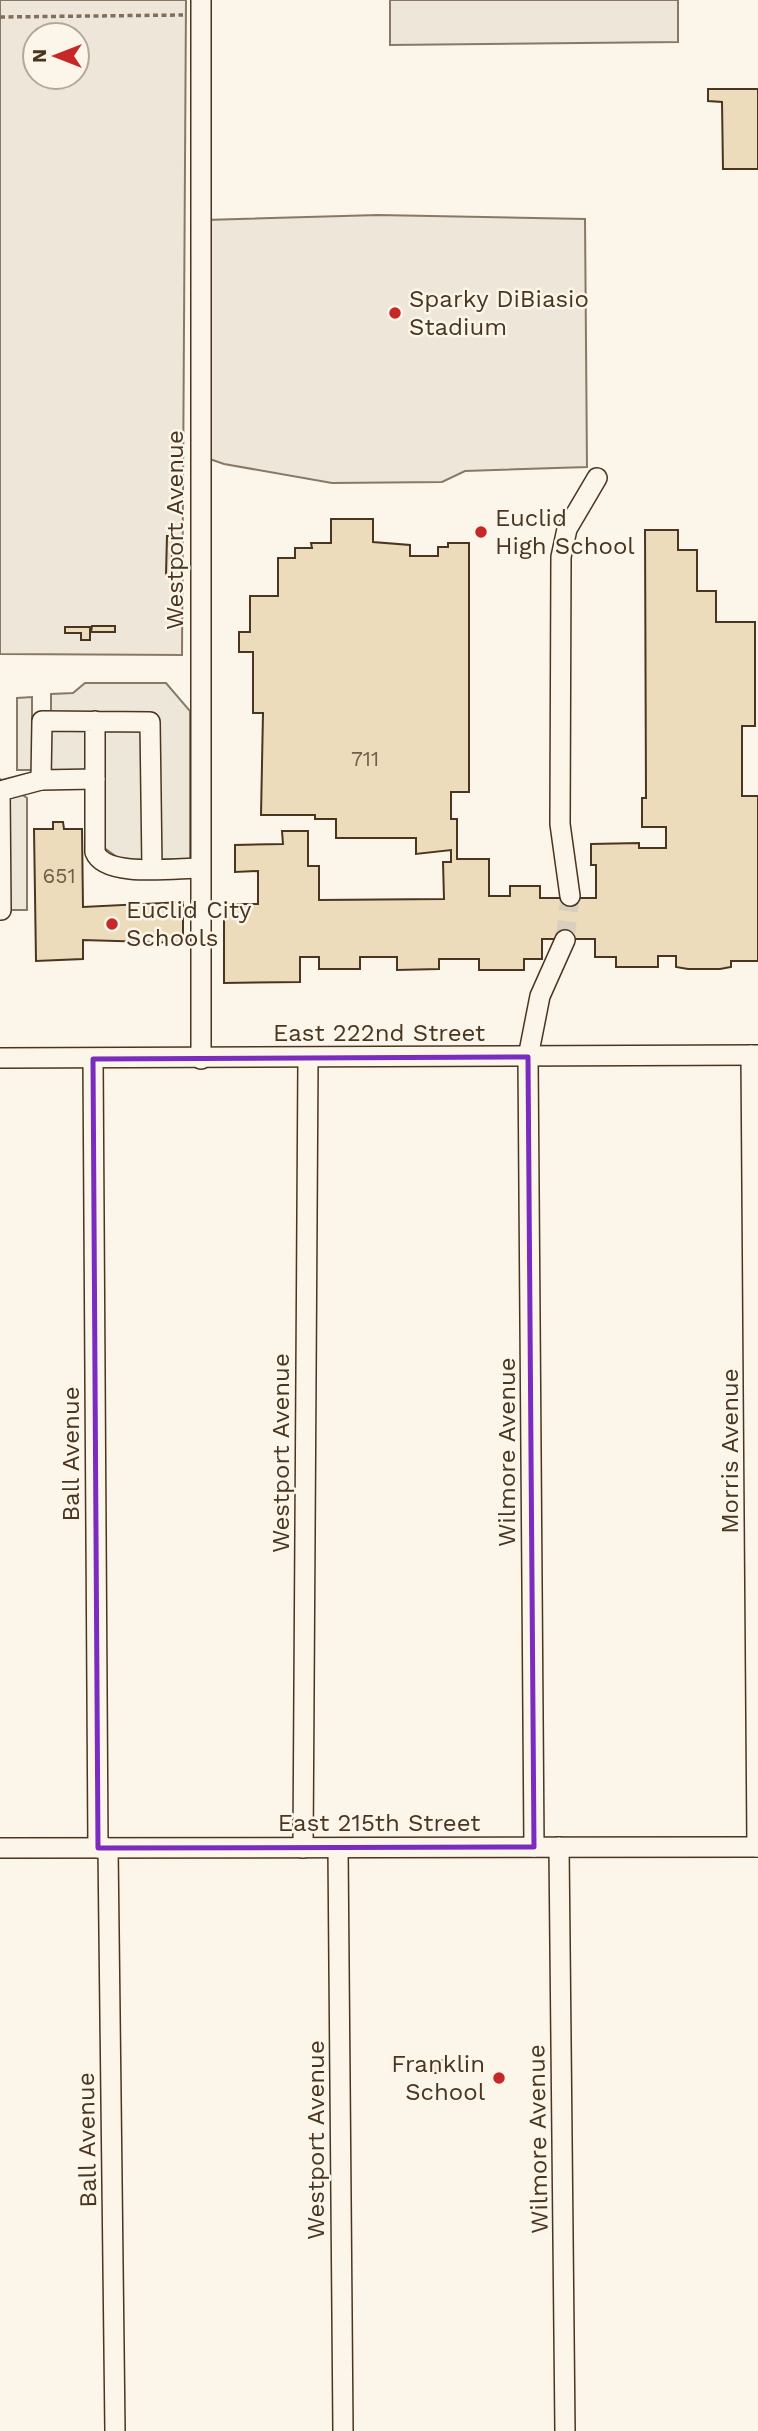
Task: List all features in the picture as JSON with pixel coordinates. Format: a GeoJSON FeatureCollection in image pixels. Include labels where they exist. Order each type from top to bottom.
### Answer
{"type":"FeatureCollection","features":[{"type":"Feature","properties":{"kind":"street","name":"Westport Avenue"},"geometry":{"type":"LineString","coordinates":[[201,0],[201,1059]]}},
{"type":"Feature","properties":{"kind":"street"},"geometry":{"type":"LineString","coordinates":[[569,896],[560,824],[561,557],[567,528],[597,478]]}},
{"type":"Feature","properties":{"kind":"street"},"geometry":{"type":"LineString","coordinates":[[41,780],[42,721],[150,722],[152,868]]}},
{"type":"Feature","properties":{"kind":"street"},"geometry":{"type":"LineString","coordinates":[[94,721],[97,857],[118,869],[200,867]]}},
{"type":"Feature","properties":{"kind":"street"},"geometry":{"type":"LineString","coordinates":[[1,910],[0,791],[41,780],[95,779]]}},
{"type":"Feature","properties":{"kind":"street","name":"Wilmore Avenue"},"geometry":{"type":"LineString","coordinates":[[534,1847],[528,1057],[540,996],[565,940]]}},
{"type":"Feature","properties":{"kind":"street","name":"East 222nd Street"},"geometry":{"type":"LineString","coordinates":[[0,1058],[308,1059],[755,1055]]}},
{"type":"Feature","properties":{"kind":"street","name":"Morris Avenue"},"geometry":{"type":"LineString","coordinates":[[755,1055],[758,1847]]}},
{"type":"Feature","properties":{"kind":"street","name":"Ball Avenue"},"geometry":{"type":"LineString","coordinates":[[93,1059],[103,1848],[115,2431]]}},
{"type":"Feature","properties":{"kind":"street","name":"Westport Avenue"},"geometry":{"type":"LineString","coordinates":[[303,1848],[308,1059]]}},
{"type":"Feature","properties":{"kind":"street","name":"Wilmore Avenue"},"geometry":{"type":"LineString","coordinates":[[559,1847],[565,2431]]}},
{"type":"Feature","properties":{"kind":"street","name":"East 215th Street"},"geometry":{"type":"LineString","coordinates":[[0,1848],[758,1847]]}},
{"type":"Feature","properties":{"kind":"street","name":"Westport Avenue"},"geometry":{"type":"LineString","coordinates":[[338,1848],[343,2431]]}},
{"type":"Feature","properties":{"kind":"path"},"geometry":{"type":"LineString","coordinates":[[0,17],[183,15]]}},
{"type":"Feature","properties":{"kind":"highlighted area"},"geometry":{"type":"Polygon","coordinates":[[[528,1057],[534,1847],[98,1848],[93,1059],[528,1057]]]}},
{"type":"Feature","properties":{"kind":"shaded area"},"geometry":{"type":"Polygon","coordinates":[[[0,0],[186,0],[182,655],[0,654],[0,0]]]}},
{"type":"Feature","properties":{"kind":"shaded area"},"geometry":{"type":"Polygon","coordinates":[[[390,0],[678,0],[678,42],[390,45],[390,0]]]}},
{"type":"Feature","properties":{"kind":"shaded area","name":"Sparky DiBiasio Stadium"},"geometry":{"type":"Polygon","coordinates":[[[378,215],[585,219],[587,467],[465,471],[442,482],[332,483],[224,464],[204,457],[205,220],[378,215]]]}},
{"type":"Feature","properties":{"kind":"shaded area"},"geometry":{"type":"Polygon","coordinates":[[[85,683],[166,683],[190,711],[190,859],[121,860],[103,847],[102,772],[51,771],[51,694],[73,693],[85,683]]]}},
{"type":"Feature","properties":{"kind":"shaded area"},"geometry":{"type":"Polygon","coordinates":[[[32,697],[32,770],[17,770],[17,698],[32,697]]]}},
{"type":"Feature","properties":{"kind":"shaded area"},"geometry":{"type":"Polygon","coordinates":[[[0,779],[27,798],[27,910],[0,910],[0,779]]]}},
{"type":"Feature","properties":{"kind":"building"},"geometry":{"type":"Polygon","coordinates":[[[708,89],[758,89],[758,169],[723,169],[722,102],[708,101],[708,89]]]}},
{"type":"Feature","properties":{"kind":"building"},"geometry":{"type":"Polygon","coordinates":[[[331,519],[373,519],[373,542],[410,545],[410,556],[438,556],[438,547],[448,547],[448,543],[469,543],[469,792],[451,792],[451,819],[457,819],[457,859],[489,859],[489,896],[510,896],[510,886],[540,886],[540,898],[596,898],[596,865],[591,865],[591,844],[639,843],[639,848],[666,848],[666,827],[642,827],[642,798],[646,798],[645,530],[678,530],[678,550],[697,550],[697,591],[716,591],[716,622],[755,622],[755,726],[742,726],[742,796],[758,796],[758,961],[731,961],[731,967],[720,969],[688,969],[676,967],[676,956],[658,956],[658,967],[616,967],[616,957],[595,957],[595,939],[542,939],[542,959],[524,959],[524,970],[479,970],[479,959],[439,959],[439,969],[397,970],[397,957],[360,957],[360,969],[319,969],[319,957],[300,957],[300,982],[224,983],[224,904],[258,904],[258,871],[235,872],[235,845],[283,844],[282,831],[308,831],[308,866],[319,866],[319,900],[444,899],[443,862],[451,862],[451,850],[416,854],[416,838],[336,838],[336,819],[315,819],[315,815],[261,815],[263,713],[253,713],[253,652],[239,652],[239,632],[250,632],[250,596],[278,596],[278,558],[295,558],[295,548],[312,548],[311,543],[331,543],[331,519]]]}},
{"type":"Feature","properties":{"kind":"building"},"geometry":{"type":"Polygon","coordinates":[[[167,536],[172,536],[172,575],[166,575],[167,536]]]}},
{"type":"Feature","properties":{"kind":"building"},"geometry":{"type":"Polygon","coordinates":[[[92,626],[115,626],[115,632],[91,632],[92,626]]]}},
{"type":"Feature","properties":{"kind":"building"},"geometry":{"type":"Polygon","coordinates":[[[65,627],[90,627],[90,640],[81,640],[81,633],[65,633],[65,627]]]}},
{"type":"Feature","properties":{"kind":"building"},"geometry":{"type":"Polygon","coordinates":[[[53,822],[63,822],[64,829],[82,829],[83,907],[183,902],[183,943],[83,940],[83,959],[36,961],[34,829],[53,829],[53,822]]]}},
{"type":"Feature","properties":{"kind":"building"},"geometry":{"type":"Polygon","coordinates":[[[448,2060],[448,2073],[431,2073],[431,2061],[448,2060]]]}},
{"type":"Feature","properties":{"kind":"tunnel"},"geometry":{"type":"LineString","coordinates":[[565,940],[570,896]]}},
{"type":"Feature","properties":{"kind":"place","name":"Sparky DiBiasio Stadium"},"geometry":{"type":"Point","coordinates":[395,313]}},
{"type":"Feature","properties":{"kind":"place","name":"Euclid High School"},"geometry":{"type":"Point","coordinates":[481,532]}},
{"type":"Feature","properties":{"kind":"place","name":"Euclid City Schools"},"geometry":{"type":"Point","coordinates":[112,924]}},
{"type":"Feature","properties":{"kind":"place","name":"Franklin School"},"geometry":{"type":"Point","coordinates":[499,2078]}}]}
